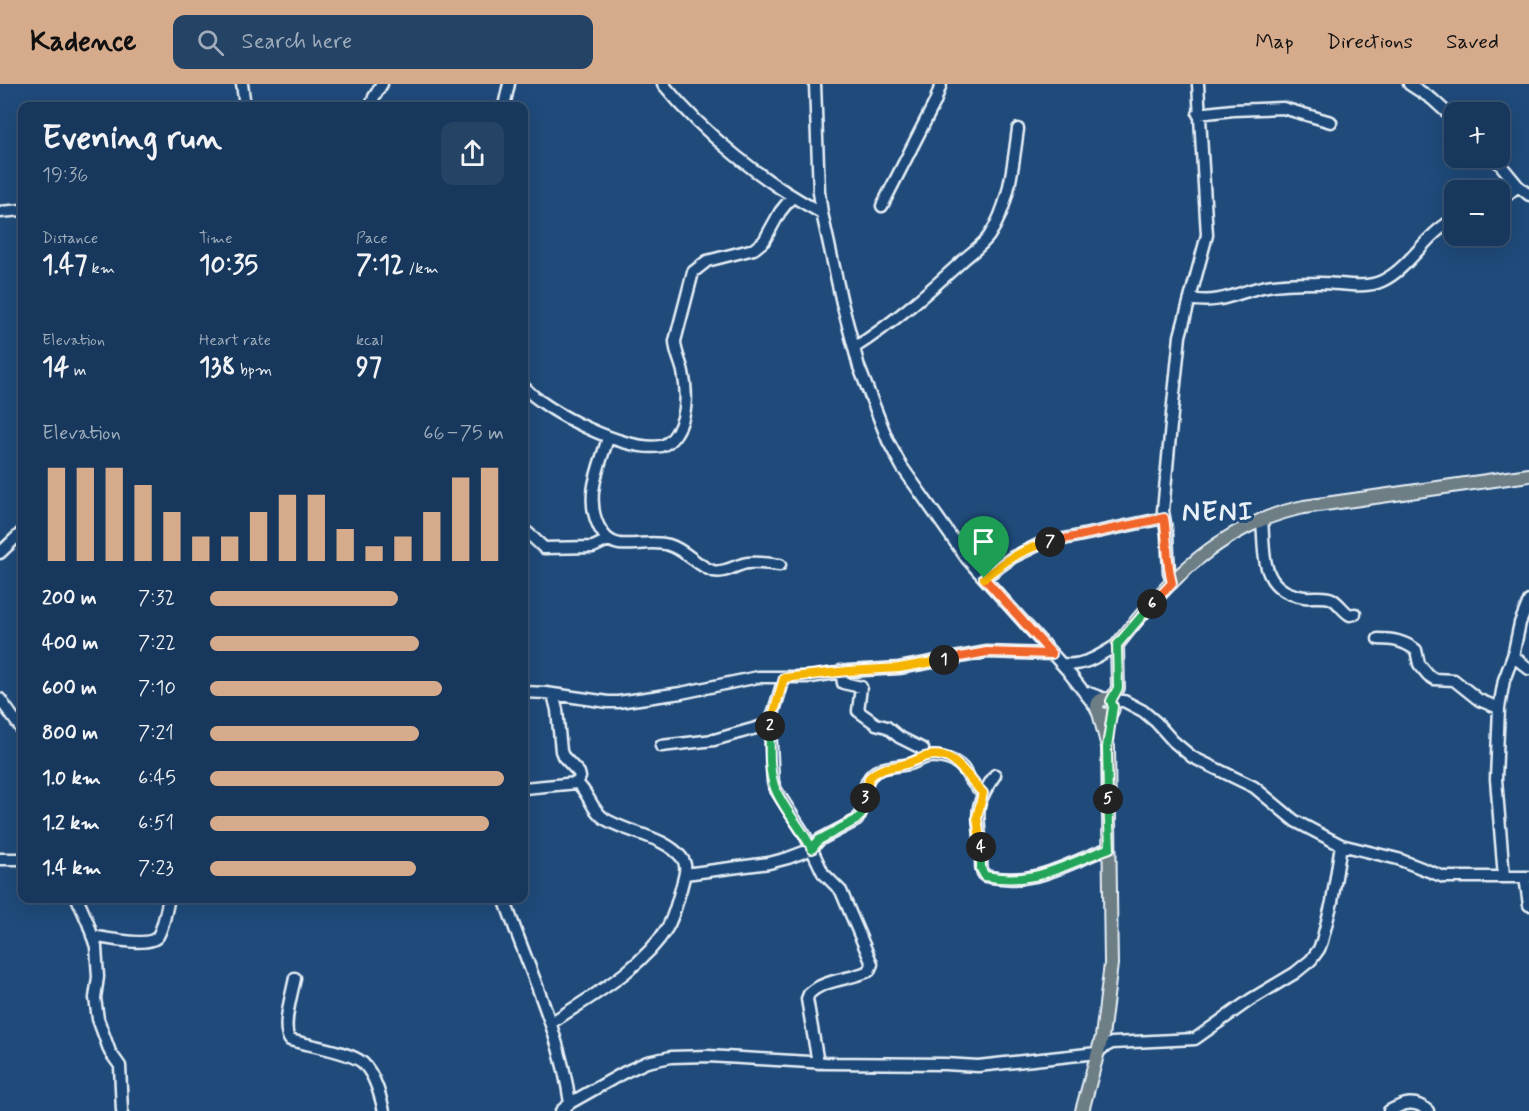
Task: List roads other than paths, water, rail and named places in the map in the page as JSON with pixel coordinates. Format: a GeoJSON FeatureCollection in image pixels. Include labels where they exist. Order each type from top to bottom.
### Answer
{"type":"FeatureCollection","features":[{"type":"Feature","properties":{"kind":"main road"},"geometry":{"type":"LineString","coordinates":[[1082,1111],[1107,1006],[1111,964],[1106,707],[1118,688],[1117,645],[1130,627],[1172,583],[1234,532],[1262,519],[1280,512],[1321,505],[1529,475]]}},
{"type":"Feature","properties":{"kind":"street"},"geometry":{"type":"LineString","coordinates":[[242,84],[244,102]]}},
{"type":"Feature","properties":{"kind":"street"},"geometry":{"type":"LineString","coordinates":[[372,102],[382,84]]}},
{"type":"Feature","properties":{"kind":"street"},"geometry":{"type":"LineString","coordinates":[[505,102],[509,84]]}},
{"type":"Feature","properties":{"kind":"street"},"geometry":{"type":"LineString","coordinates":[[663,84],[683,108],[717,139],[792,197],[822,213]]}},
{"type":"Feature","properties":{"kind":"street"},"geometry":{"type":"LineString","coordinates":[[815,84],[819,192],[822,213],[854,348],[874,411],[897,459],[967,559],[1086,692],[1106,707],[1117,701],[1124,701],[1143,711],[1192,757],[1254,787],[1295,820],[1341,845],[1398,859],[1444,877],[1527,877],[1529,905]]}},
{"type":"Feature","properties":{"kind":"street"},"geometry":{"type":"LineString","coordinates":[[882,206],[935,102],[941,84]]}},
{"type":"Feature","properties":{"kind":"street"},"geometry":{"type":"LineString","coordinates":[[1172,583],[1163,511],[1180,336],[1207,235],[1198,84]]}},
{"type":"Feature","properties":{"kind":"street"},"geometry":{"type":"LineString","coordinates":[[1409,84],[1444,110]]}},
{"type":"Feature","properties":{"kind":"street"},"geometry":{"type":"LineString","coordinates":[[1198,114],[1283,108],[1331,122]]}},
{"type":"Feature","properties":{"kind":"street"},"geometry":{"type":"LineString","coordinates":[[854,348],[876,334],[913,304],[989,237],[1003,209],[1018,129]]}},
{"type":"Feature","properties":{"kind":"street"},"geometry":{"type":"LineString","coordinates":[[1503,168],[1529,195]]}},
{"type":"Feature","properties":{"kind":"street"},"geometry":{"type":"LineString","coordinates":[[1510,193],[1518,186]]}},
{"type":"Feature","properties":{"kind":"street"},"geometry":{"type":"LineString","coordinates":[[528,391],[538,401],[608,438],[651,447],[668,443],[683,419],[685,403],[683,372],[675,341],[691,276],[698,266],[707,261],[754,249],[764,241],[780,212],[792,197]]}},
{"type":"Feature","properties":{"kind":"street"},"geometry":{"type":"LineString","coordinates":[[0,212],[18,210]]}},
{"type":"Feature","properties":{"kind":"street"},"geometry":{"type":"LineString","coordinates":[[1191,299],[1205,302],[1217,301],[1249,290],[1288,284],[1319,282],[1365,284],[1382,281],[1444,226]]}},
{"type":"Feature","properties":{"kind":"street"},"geometry":{"type":"LineString","coordinates":[[608,438],[592,494],[593,511],[608,540],[618,543],[648,542],[669,545],[707,568],[719,572],[750,563],[780,565]]}},
{"type":"Feature","properties":{"kind":"street"},"geometry":{"type":"LineString","coordinates":[[984,578],[1013,557],[1040,544],[1164,518]]}},
{"type":"Feature","properties":{"kind":"street"},"geometry":{"type":"LineString","coordinates":[[1262,519],[1265,564],[1273,582],[1290,594],[1332,599],[1350,615],[1355,614]]}},
{"type":"Feature","properties":{"kind":"street"},"geometry":{"type":"LineString","coordinates":[[528,533],[544,549],[593,547],[608,540]]}},
{"type":"Feature","properties":{"kind":"street"},"geometry":{"type":"LineString","coordinates":[[0,553],[18,536]]}},
{"type":"Feature","properties":{"kind":"street"},"geometry":{"type":"LineString","coordinates":[[1504,877],[1496,779],[1499,708],[1504,680],[1513,656],[1520,623],[1529,601]]}},
{"type":"Feature","properties":{"kind":"street"},"geometry":{"type":"LineString","coordinates":[[1378,639],[1396,639],[1411,646],[1416,650],[1419,664],[1428,675],[1434,679],[1454,680],[1479,700],[1499,708]]}},
{"type":"Feature","properties":{"kind":"street"},"geometry":{"type":"LineString","coordinates":[[1062,664],[1079,664],[1117,645]]}},
{"type":"Feature","properties":{"kind":"street"},"geometry":{"type":"LineString","coordinates":[[528,692],[618,702],[681,693],[758,677],[784,678],[842,671],[899,668],[987,652],[1052,654]]}},
{"type":"Feature","properties":{"kind":"street"},"geometry":{"type":"LineString","coordinates":[[1513,656],[1529,669]]}},
{"type":"Feature","properties":{"kind":"street"},"geometry":{"type":"LineString","coordinates":[[842,671],[843,683],[861,687],[858,711],[876,724],[918,745],[923,749],[923,758]]}},
{"type":"Feature","properties":{"kind":"street"},"geometry":{"type":"LineString","coordinates":[[784,678],[770,724],[772,771],[776,790],[805,835],[823,873],[841,891],[872,964],[869,971],[856,977],[824,984],[808,994],[808,1010],[818,1063]]}},
{"type":"Feature","properties":{"kind":"street"},"geometry":{"type":"LineString","coordinates":[[553,694],[561,751],[579,773],[577,783]]}},
{"type":"Feature","properties":{"kind":"street"},"geometry":{"type":"LineString","coordinates":[[0,699],[18,724]]}},
{"type":"Feature","properties":{"kind":"street"},"geometry":{"type":"LineString","coordinates":[[661,746],[714,740],[770,724]]}},
{"type":"Feature","properties":{"kind":"street"},"geometry":{"type":"LineString","coordinates":[[685,874],[769,863],[812,849],[819,840],[844,828],[861,815],[867,782],[874,772],[880,769],[913,763],[923,758],[945,758],[958,764],[968,774],[972,783],[983,793]]}},
{"type":"Feature","properties":{"kind":"street"},"geometry":{"type":"LineString","coordinates":[[995,775],[983,793],[977,817],[981,869],[985,876],[1011,879],[1045,875],[1110,848]]}},
{"type":"Feature","properties":{"kind":"street"},"geometry":{"type":"LineString","coordinates":[[528,788],[577,783]]}},
{"type":"Feature","properties":{"kind":"street"},"geometry":{"type":"LineString","coordinates":[[551,1023],[615,980],[647,954],[668,927],[685,874],[683,859],[675,852],[638,832],[605,819],[596,811],[585,791],[577,783]]}},
{"type":"Feature","properties":{"kind":"street"},"geometry":{"type":"LineString","coordinates":[[561,1111],[570,1103],[625,1072],[647,1062],[671,1057],[748,1057],[818,1063],[996,1066],[1097,1053],[1112,1043],[1195,1039],[1311,960],[1323,940],[1341,845]]}},
{"type":"Feature","properties":{"kind":"street"},"geometry":{"type":"LineString","coordinates":[[0,859],[18,859]]}},
{"type":"Feature","properties":{"kind":"street"},"geometry":{"type":"LineString","coordinates":[[79,903],[97,954],[98,977],[95,998],[102,1033],[110,1052],[120,1066],[122,1111]]}},
{"type":"Feature","properties":{"kind":"street"},"geometry":{"type":"LineString","coordinates":[[92,936],[142,942],[156,939],[168,903]]}},
{"type":"Feature","properties":{"kind":"street"},"geometry":{"type":"LineString","coordinates":[[506,903],[551,1023],[566,1076],[570,1103]]}},
{"type":"Feature","properties":{"kind":"street"},"geometry":{"type":"LineString","coordinates":[[295,978],[286,1035],[290,1040],[344,1054],[362,1062],[374,1081],[384,1111]]}},
{"type":"Feature","properties":{"kind":"street"},"geometry":{"type":"LineString","coordinates":[[1395,1109],[1408,1102],[1416,1103],[1428,1111]]}},
{"type":"Feature","properties":{"kind":"district","name":"NENI"},"geometry":{"type":"Point","coordinates":[1218,512]}}]}
